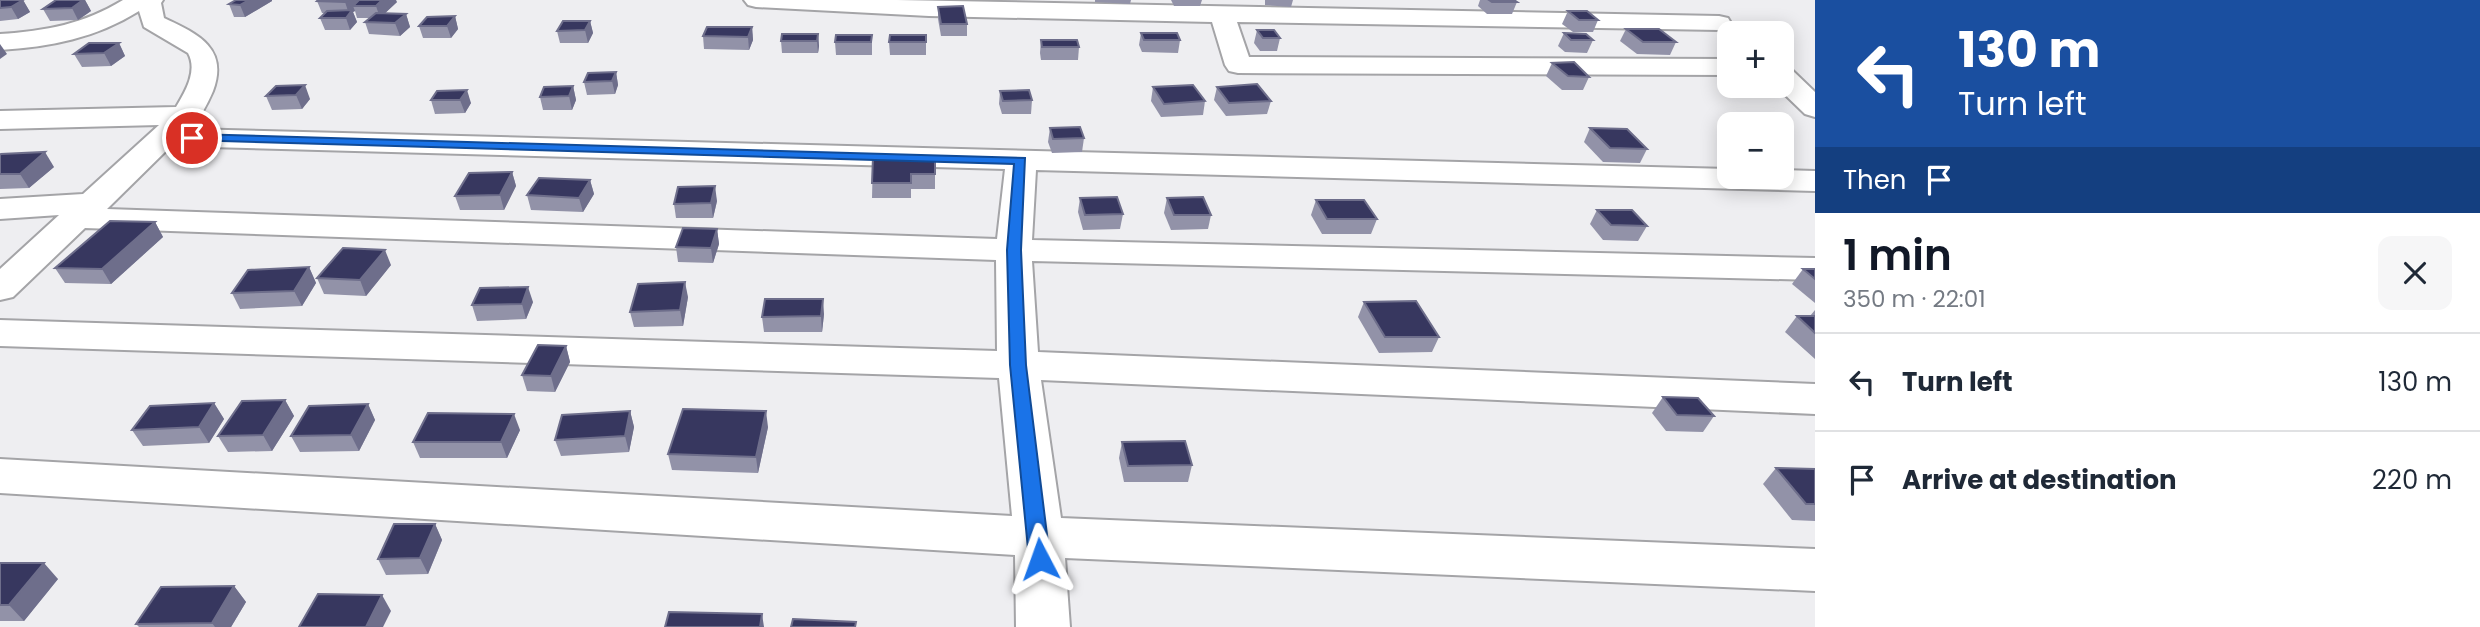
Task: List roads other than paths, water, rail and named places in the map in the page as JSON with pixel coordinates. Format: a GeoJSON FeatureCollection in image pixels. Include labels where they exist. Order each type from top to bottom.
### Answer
{"type":"FeatureCollection","features":[{"type":"Feature","properties":{"kind":"street"},"geometry":{"type":"LineString","coordinates":[[0,42],[76,34],[113,17],[140,0]]}},
{"type":"Feature","properties":{"kind":"street"},"geometry":{"type":"LineString","coordinates":[[0,289],[175,126],[204,85],[206,63],[195,44],[153,22],[149,3],[151,0]]}},
{"type":"Feature","properties":{"kind":"street"},"geometry":{"type":"LineString","coordinates":[[756,0],[863,7],[1223,17],[1442,9],[1717,27]]}},
{"type":"Feature","properties":{"kind":"street"},"geometry":{"type":"LineString","coordinates":[[1686,0],[1717,22]]}},
{"type":"Feature","properties":{"kind":"street"},"geometry":{"type":"LineString","coordinates":[[1223,17],[1238,65],[1717,67]]}},
{"type":"Feature","properties":{"kind":"street"},"geometry":{"type":"LineString","coordinates":[[1794,88],[1815,108]]}},
{"type":"Feature","properties":{"kind":"street"},"geometry":{"type":"LineString","coordinates":[[0,120],[1021,161],[1815,181]]}},
{"type":"Feature","properties":{"kind":"street"},"geometry":{"type":"LineString","coordinates":[[1021,161],[1014,250],[1018,365],[1039,537],[1043,627]]}},
{"type":"Feature","properties":{"kind":"street"},"geometry":{"type":"LineString","coordinates":[[0,209],[1014,250],[1815,268]]}},
{"type":"Feature","properties":{"kind":"street"},"geometry":{"type":"LineString","coordinates":[[0,333],[1018,365],[1815,399]]}},
{"type":"Feature","properties":{"kind":"street"},"geometry":{"type":"LineString","coordinates":[[0,476],[1039,537],[1815,570]]}}]}
